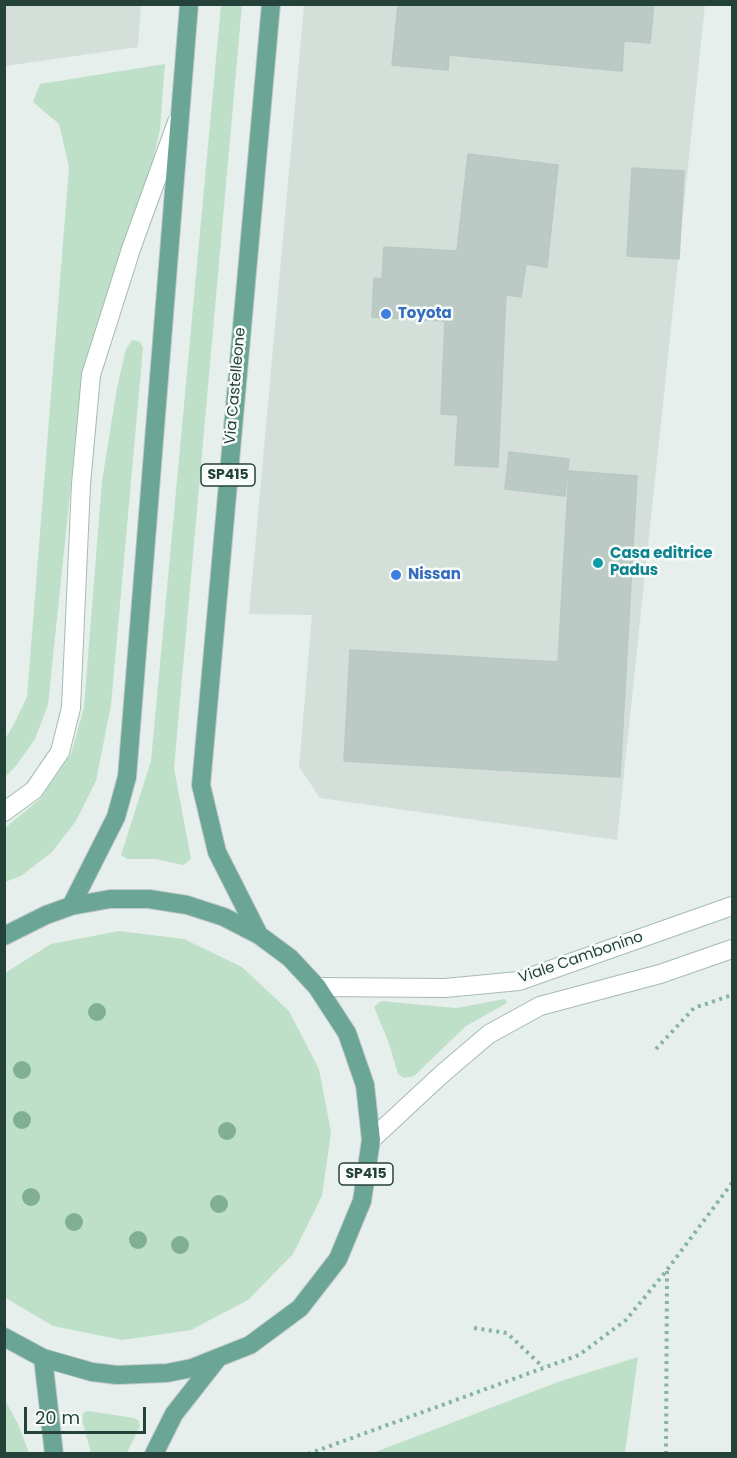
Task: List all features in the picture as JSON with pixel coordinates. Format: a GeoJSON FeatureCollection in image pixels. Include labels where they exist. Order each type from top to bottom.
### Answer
{"type":"FeatureCollection","features":[{"type":"Feature","properties":{"kind":"main road"},"geometry":{"type":"LineString","coordinates":[[71,906],[116,818],[127,777],[178,118],[189,4]]}},
{"type":"Feature","properties":{"kind":"main road","name":"Via Castelleone"},"geometry":{"type":"LineString","coordinates":[[259,935],[217,852],[201,784],[271,4]]}},
{"type":"Feature","properties":{"kind":"main road","name":"SP415"},"geometry":{"type":"LineString","coordinates":[[4,936],[46,915],[71,906],[110,900],[158,900],[187,905],[224,917],[259,935],[290,958],[317,987],[347,1033],[365,1085],[371,1140],[362,1201],[338,1259],[300,1308],[250,1345],[192,1368],[167,1373],[134,1375],[92,1372],[43,1358],[4,1337]]}},
{"type":"Feature","properties":{"kind":"main road"},"geometry":{"type":"LineString","coordinates":[[43,1358],[54,1454]]}},
{"type":"Feature","properties":{"kind":"main road","name":"SP415"},"geometry":{"type":"LineString","coordinates":[[154,1454],[174,1414],[219,1358]]}},
{"type":"Feature","properties":{"kind":"street"},"geometry":{"type":"LineString","coordinates":[[4,812],[34,790],[60,752],[71,708],[81,484],[91,375],[131,249],[178,118]]}},
{"type":"Feature","properties":{"kind":"street","name":"Viale Cambonino"},"geometry":{"type":"LineString","coordinates":[[317,987],[445,988],[519,981],[732,906]]}},
{"type":"Feature","properties":{"kind":"street"},"geometry":{"type":"LineString","coordinates":[[371,1140],[489,1034],[540,1006],[660,974],[732,949]]}},
{"type":"Feature","properties":{"kind":"path"},"geometry":{"type":"LineString","coordinates":[[656,1049],[694,1008],[732,995]]}},
{"type":"Feature","properties":{"kind":"path"},"geometry":{"type":"LineString","coordinates":[[308,1454],[579,1355],[626,1320],[667,1270],[732,1183]]}},
{"type":"Feature","properties":{"kind":"path"},"geometry":{"type":"LineString","coordinates":[[666,1454],[667,1270]]}},
{"type":"Feature","properties":{"kind":"path"},"geometry":{"type":"LineString","coordinates":[[474,1328],[507,1333],[543,1367]]}},
{"type":"Feature","properties":{"kind":"shaded area"},"geometry":{"type":"Polygon","coordinates":[[[4,5],[141,5],[138,47],[5,66],[4,5]]]}},
{"type":"Feature","properties":{"kind":"shaded area"},"geometry":{"type":"Polygon","coordinates":[[[304,5],[705,5],[617,840],[320,798],[299,767],[312,615],[249,614],[304,5]]]}},
{"type":"Feature","properties":{"kind":"green space"},"geometry":{"type":"Polygon","coordinates":[[[221,5],[242,5],[174,768],[191,859],[183,865],[156,859],[127,859],[121,855],[151,761],[221,5]]]}},
{"type":"Feature","properties":{"kind":"green space"},"geometry":{"type":"Polygon","coordinates":[[[165,64],[160,129],[148,181],[83,369],[48,705],[35,739],[16,766],[5,777],[5,739],[27,697],[69,167],[59,124],[33,102],[40,84],[165,64]]]}},
{"type":"Feature","properties":{"kind":"green space"},"geometry":{"type":"Polygon","coordinates":[[[132,340],[140,342],[143,348],[111,705],[96,781],[76,821],[52,852],[21,876],[5,882],[5,828],[41,798],[71,754],[84,707],[102,481],[117,388],[126,349],[132,340]]]}},
{"type":"Feature","properties":{"kind":"green space"},"geometry":{"type":"Polygon","coordinates":[[[119,931],[184,939],[242,967],[289,1011],[319,1069],[331,1132],[322,1196],[293,1254],[248,1300],[191,1330],[122,1340],[53,1326],[4,1297],[5,973],[51,944],[119,931]]]}},
{"type":"Feature","properties":{"kind":"green space"},"geometry":{"type":"Polygon","coordinates":[[[505,999],[507,1003],[466,1026],[414,1076],[404,1078],[398,1074],[374,1007],[381,1001],[456,1008],[505,999]]]}},
{"type":"Feature","properties":{"kind":"green space"},"geometry":{"type":"Polygon","coordinates":[[[638,1357],[625,1453],[373,1453],[558,1382],[638,1357]]]}},
{"type":"Feature","properties":{"kind":"green space"},"geometry":{"type":"Polygon","coordinates":[[[4,1398],[18,1424],[29,1453],[5,1453],[4,1398]]]}},
{"type":"Feature","properties":{"kind":"green space"},"geometry":{"type":"Polygon","coordinates":[[[88,1411],[134,1418],[139,1421],[140,1426],[127,1453],[91,1453],[82,1420],[83,1413],[88,1411]]]}},
{"type":"Feature","properties":{"kind":"building"},"geometry":{"type":"Polygon","coordinates":[[[398,4],[654,4],[650,43],[624,41],[622,71],[449,55],[448,70],[392,65],[398,4]]]}},
{"type":"Feature","properties":{"kind":"building"},"geometry":{"type":"Polygon","coordinates":[[[468,154],[558,165],[547,267],[526,264],[521,297],[506,295],[498,467],[455,465],[458,415],[441,414],[445,321],[372,317],[374,278],[382,279],[384,247],[457,251],[468,154]]]}},
{"type":"Feature","properties":{"kind":"building"},"geometry":{"type":"Polygon","coordinates":[[[632,168],[684,171],[679,259],[627,256],[632,168]]]}},
{"type":"Feature","properties":{"kind":"building"},"geometry":{"type":"Polygon","coordinates":[[[509,452],[569,459],[565,496],[505,489],[509,452]]]}},
{"type":"Feature","properties":{"kind":"building","name":"Casa editrice Padus"},"geometry":{"type":"Polygon","coordinates":[[[569,471],[637,476],[620,777],[344,761],[350,650],[558,662],[569,471]]]}},
{"type":"Feature","properties":{"kind":"place","name":"Toyota"},"geometry":{"type":"Point","coordinates":[386,314]}},
{"type":"Feature","properties":{"kind":"place","name":"Casa editrice Padus"},"geometry":{"type":"Point","coordinates":[598,563]}},
{"type":"Feature","properties":{"kind":"place","name":"Nissan"},"geometry":{"type":"Point","coordinates":[396,575]}}]}
